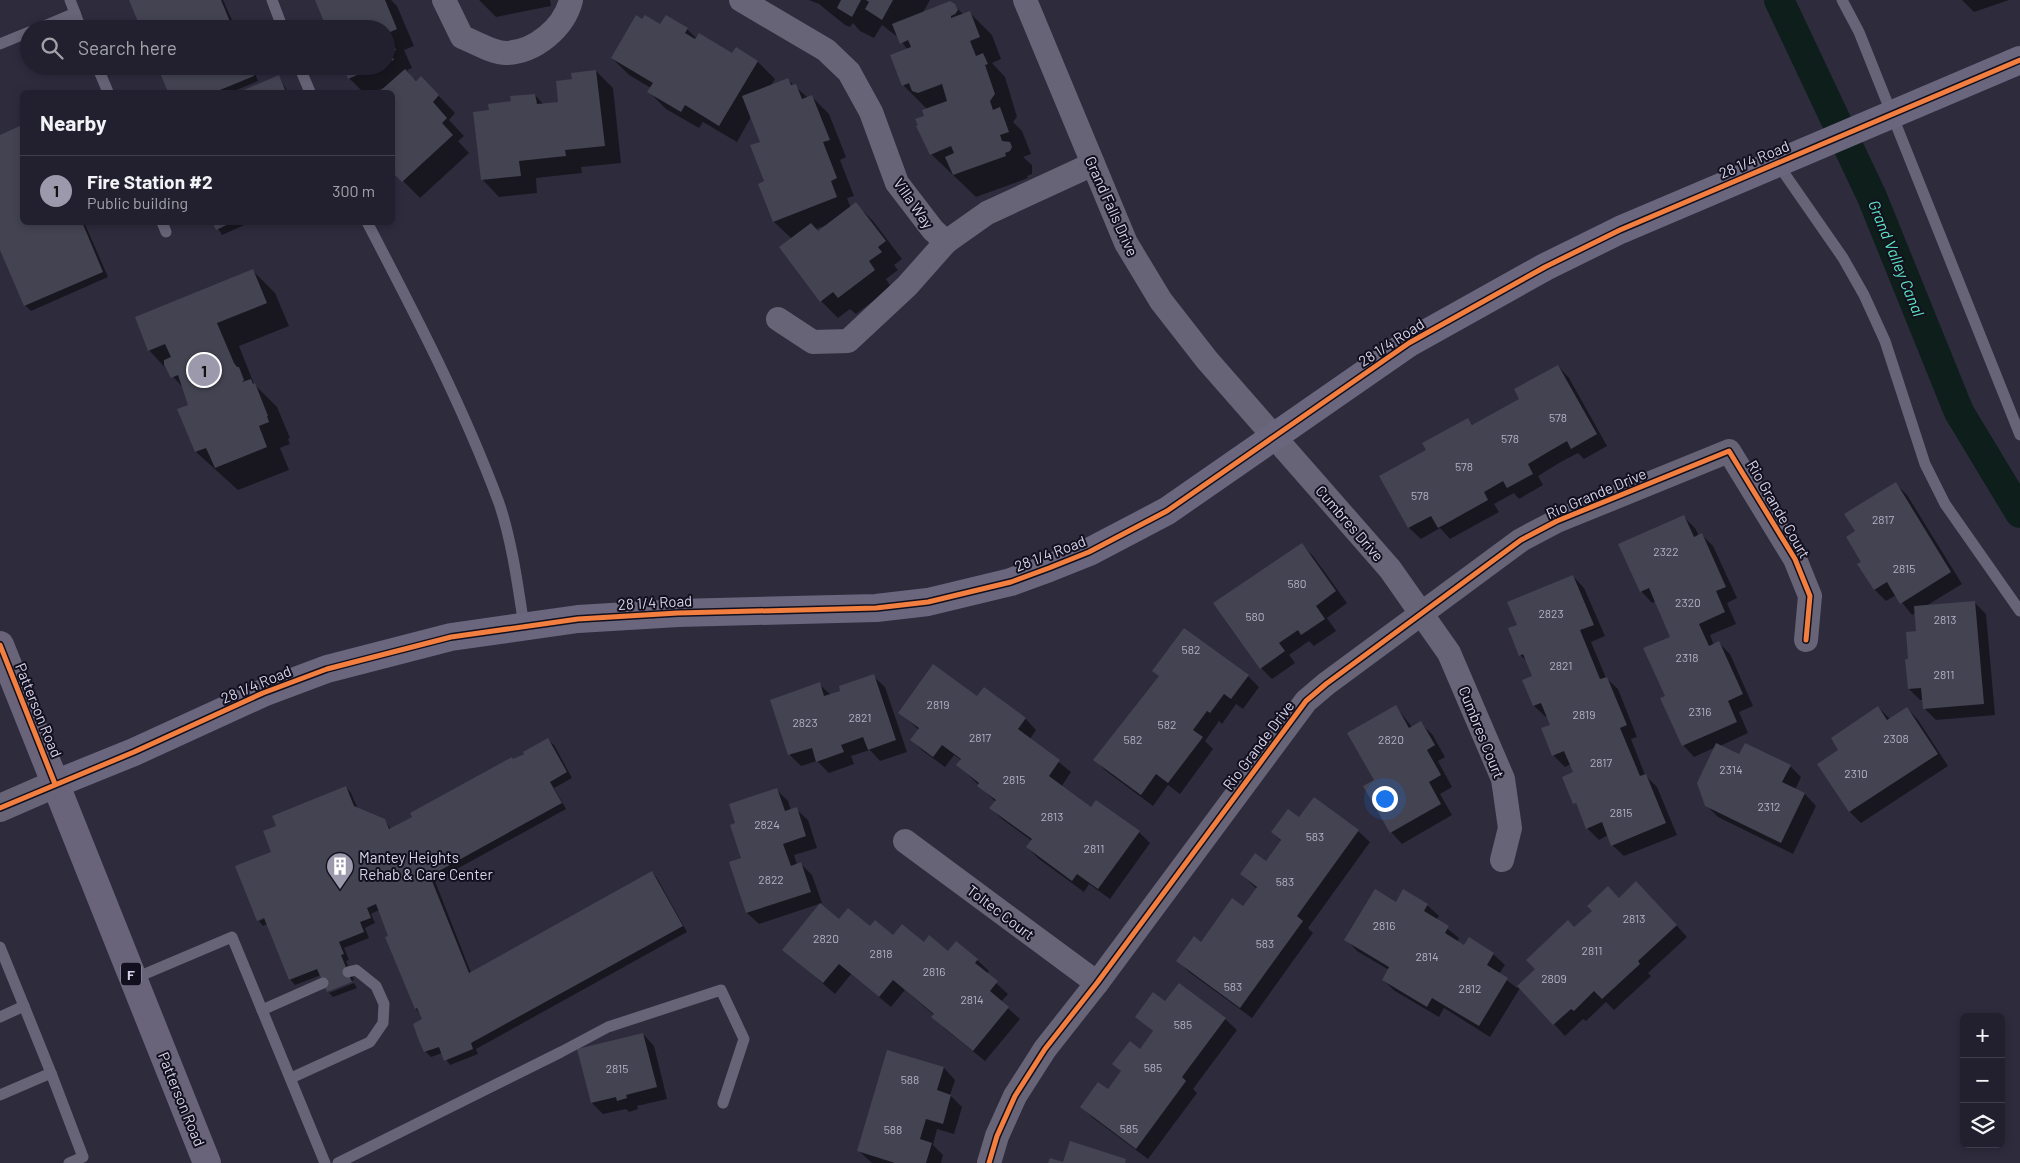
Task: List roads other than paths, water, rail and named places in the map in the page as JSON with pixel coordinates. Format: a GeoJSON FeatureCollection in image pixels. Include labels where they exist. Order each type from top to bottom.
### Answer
{"type":"FeatureCollection","features":[{"type":"Feature","properties":{"kind":"main road","name":"28 1/4 Road"},"geometry":{"type":"LineString","coordinates":[[55,784],[134,752],[263,693],[327,669],[451,637],[578,619],[678,613],[876,608],[928,602],[1010,582],[1049,568],[1124,535],[1203,488],[1273,436],[1409,343],[1490,296],[1620,230],[2020,60]]}},
{"type":"Feature","properties":{"kind":"main road","name":"Patterson Road"},"geometry":{"type":"LineString","coordinates":[[0,646],[207,1163]]}},
{"type":"Feature","properties":{"kind":"street"},"geometry":{"type":"LineString","coordinates":[[444,0],[462,37],[505,53],[532,48],[553,31],[568,13],[571,0]]}},
{"type":"Feature","properties":{"kind":"street","name":"Villa Way"},"geometry":{"type":"LineString","coordinates":[[741,0],[826,50],[849,72],[871,112],[897,183],[933,230],[946,242],[987,213],[1093,164]]}},
{"type":"Feature","properties":{"kind":"street","name":"Grand Falls Drive"},"geometry":{"type":"LineString","coordinates":[[1025,0],[1126,243],[1161,301],[1207,360],[1273,436]]}},
{"type":"Feature","properties":{"kind":"street"},"geometry":{"type":"LineString","coordinates":[[778,319],[813,342],[848,341],[907,286],[946,242]]}},
{"type":"Feature","properties":{"kind":"street","name":"Cumbres Drive"},"geometry":{"type":"LineString","coordinates":[[1273,436],[1390,569],[1422,613]]}},
{"type":"Feature","properties":{"kind":"street","name":"Rio Grande Drive"},"geometry":{"type":"LineString","coordinates":[[989,1163],[997,1136],[1015,1096],[1045,1048],[1097,983],[1306,701],[1326,684],[1521,540],[1557,521],[1729,451]]}},
{"type":"Feature","properties":{"kind":"street","name":"Rio Grande Court"},"geometry":{"type":"LineString","coordinates":[[1729,451],[1795,559],[1810,596],[1806,640]]}},
{"type":"Feature","properties":{"kind":"street","name":"Cumbres Court"},"geometry":{"type":"LineString","coordinates":[[1422,613],[1449,653],[1503,779],[1510,828],[1502,860]]}},
{"type":"Feature","properties":{"kind":"street","name":"28 1/4 Road"},"geometry":{"type":"LineString","coordinates":[[0,808],[55,784]]}},
{"type":"Feature","properties":{"kind":"street","name":"Toltec Court"},"geometry":{"type":"LineString","coordinates":[[906,841],[1097,983]]}},
{"type":"Feature","properties":{"kind":"lane"},"geometry":{"type":"LineString","coordinates":[[70,0],[78,20]]}},
{"type":"Feature","properties":{"kind":"lane"},"geometry":{"type":"LineString","coordinates":[[272,0],[280,20]]}},
{"type":"Feature","properties":{"kind":"lane"},"geometry":{"type":"LineString","coordinates":[[1842,0],[1859,32],[1885,117],[2020,435]]}},
{"type":"Feature","properties":{"kind":"lane"},"geometry":{"type":"LineString","coordinates":[[58,20],[75,13]]}},
{"type":"Feature","properties":{"kind":"lane"},"geometry":{"type":"LineString","coordinates":[[0,44],[20,36]]}},
{"type":"Feature","properties":{"kind":"lane"},"geometry":{"type":"LineString","coordinates":[[101,75],[107,90]]}},
{"type":"Feature","properties":{"kind":"lane"},"geometry":{"type":"LineString","coordinates":[[303,75],[309,90]]}},
{"type":"Feature","properties":{"kind":"lane"},"geometry":{"type":"LineString","coordinates":[[1777,163],[1843,258],[1864,295],[1885,340],[1925,464],[1945,504],[2020,611]]}},
{"type":"Feature","properties":{"kind":"lane"},"geometry":{"type":"LineString","coordinates":[[369,225],[433,349],[499,505],[517,580],[524,626]]}},
{"type":"Feature","properties":{"kind":"lane"},"geometry":{"type":"LineString","coordinates":[[133,979],[232,937],[325,1163]]}},
{"type":"Feature","properties":{"kind":"lane"},"geometry":{"type":"LineString","coordinates":[[0,947],[83,1157],[69,1163]]}},
{"type":"Feature","properties":{"kind":"lane"},"geometry":{"type":"LineString","coordinates":[[291,1078],[370,1042],[383,1023],[384,1004],[376,986],[356,970],[348,972]]}},
{"type":"Feature","properties":{"kind":"lane"},"geometry":{"type":"LineString","coordinates":[[262,1010],[323,983]]}},
{"type":"Feature","properties":{"kind":"lane"},"geometry":{"type":"LineString","coordinates":[[338,1163],[608,1027],[721,990],[744,1039],[723,1103]]}},
{"type":"Feature","properties":{"kind":"lane"},"geometry":{"type":"LineString","coordinates":[[0,1017],[24,1006]]}},
{"type":"Feature","properties":{"kind":"lane"},"geometry":{"type":"LineString","coordinates":[[0,1095],[51,1074]]}},
{"type":"Feature","properties":{"kind":"waterway","name":"Grand Valley Canal"},"geometry":{"type":"LineString","coordinates":[[1779,0],[1872,197],[1959,412],[2020,513]]}},
{"type":"Feature","properties":{"kind":"place","name":"Fire Station #2"},"geometry":{"type":"Point","coordinates":[204,370]}},
{"type":"Feature","properties":{"kind":"place","name":"Mantey Heights Rehab & Care Center"},"geometry":{"type":"Point","coordinates":[340,890]}}]}
